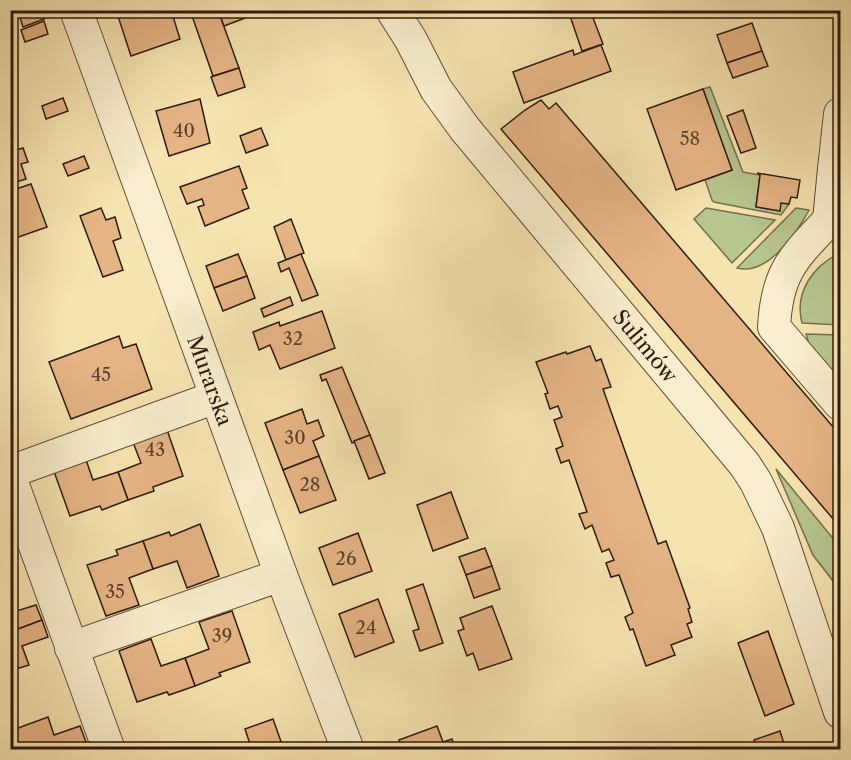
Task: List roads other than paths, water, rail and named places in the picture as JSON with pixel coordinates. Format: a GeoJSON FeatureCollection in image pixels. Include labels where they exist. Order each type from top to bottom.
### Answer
{"type":"FeatureCollection","features":[{"type":"Feature","properties":{"kind":"street","name":"Murarska"},"geometry":{"type":"LineString","coordinates":[[76,10],[281,574],[348,750]]}},
{"type":"Feature","properties":{"kind":"street","name":"Sulimów"},"geometry":{"type":"LineString","coordinates":[[392,10],[411,40],[436,89],[465,129],[745,465],[756,482],[778,528],[840,712]]}},
{"type":"Feature","properties":{"kind":"street"},"geometry":{"type":"LineString","coordinates":[[840,114],[835,221],[793,260],[782,279],[775,302],[774,327],[840,404]]}},
{"type":"Feature","properties":{"kind":"street"},"geometry":{"type":"LineString","coordinates":[[109,750],[70,648],[10,474],[216,397]]}},
{"type":"Feature","properties":{"kind":"street"},"geometry":{"type":"LineString","coordinates":[[70,648],[281,574]]}}]}
